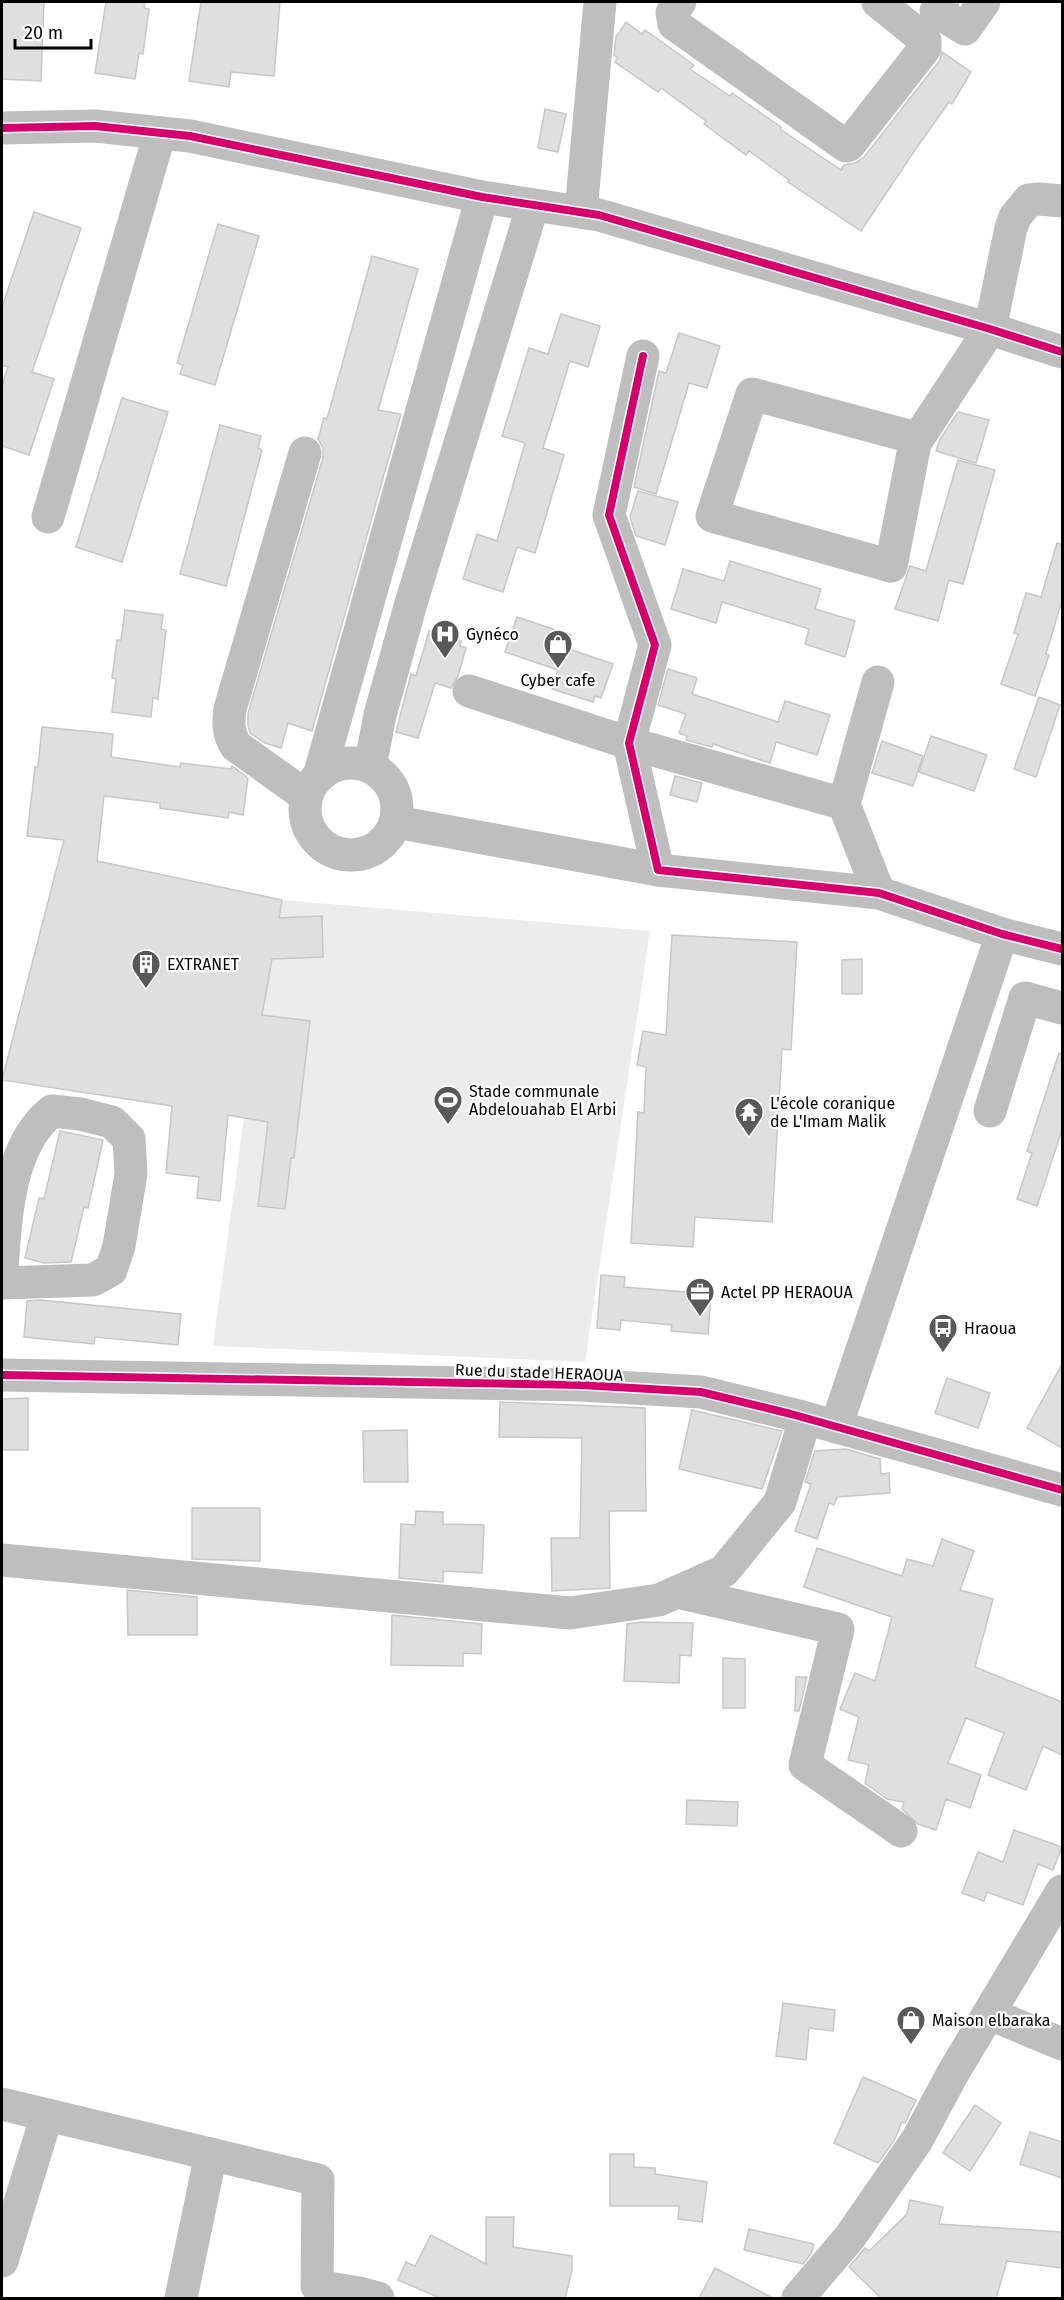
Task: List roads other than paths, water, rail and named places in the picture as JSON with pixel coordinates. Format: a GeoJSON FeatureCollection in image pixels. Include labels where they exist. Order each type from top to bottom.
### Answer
{"type":"FeatureCollection","features":[{"type":"Feature","properties":{"kind":"street"},"geometry":{"type":"LineString","coordinates":[[581,213],[600,2]]}},
{"type":"Feature","properties":{"kind":"street"},"geometry":{"type":"LineString","coordinates":[[680,2],[672,13],[674,24],[846,146],[925,48],[925,40],[880,2]]}},
{"type":"Feature","properties":{"kind":"street"},"geometry":{"type":"LineString","coordinates":[[943,2],[936,11],[965,29],[984,2]]}},
{"type":"Feature","properties":{"kind":"street"},"geometry":{"type":"LineString","coordinates":[[2,128],[95,126],[190,136],[482,197],[599,215],[990,328],[1062,352]]}},
{"type":"Feature","properties":{"kind":"street"},"geometry":{"type":"LineString","coordinates":[[48,518],[160,133]]}},
{"type":"Feature","properties":{"kind":"street"},"geometry":{"type":"LineString","coordinates":[[313,784],[332,766],[344,763],[358,763],[381,774],[393,790],[397,809],[396,822],[390,834],[370,851],[357,855],[344,855],[320,844],[309,828],[305,809],[482,197]]}},
{"type":"Feature","properties":{"kind":"street"},"geometry":{"type":"LineString","coordinates":[[916,438],[752,394],[712,516],[891,566],[915,443],[990,328],[1015,217],[1029,200],[1062,201]]}},
{"type":"Feature","properties":{"kind":"street"},"geometry":{"type":"LineString","coordinates":[[370,767],[380,715],[411,603],[533,205]]}},
{"type":"Feature","properties":{"kind":"street"},"geometry":{"type":"LineString","coordinates":[[643,356],[609,515],[655,645],[628,743],[658,870]]}},
{"type":"Feature","properties":{"kind":"street"},"geometry":{"type":"LineString","coordinates":[[305,453],[230,709],[228,723],[229,735],[236,746],[313,784]]}},
{"type":"Feature","properties":{"kind":"street"},"geometry":{"type":"LineString","coordinates":[[878,682],[844,804],[879,893]]}},
{"type":"Feature","properties":{"kind":"street"},"geometry":{"type":"LineString","coordinates":[[469,691],[628,743],[844,804]]}},
{"type":"Feature","properties":{"kind":"street"},"geometry":{"type":"LineString","coordinates":[[396,822],[658,870],[879,893],[1002,934],[1062,949]]}},
{"type":"Feature","properties":{"kind":"street"},"geometry":{"type":"LineString","coordinates":[[836,1427],[1002,934]]}},
{"type":"Feature","properties":{"kind":"street"},"geometry":{"type":"LineString","coordinates":[[990,1111],[1025,998],[1062,1008]]}},
{"type":"Feature","properties":{"kind":"street"},"geometry":{"type":"LineString","coordinates":[[2,1270],[6,1210],[25,1144],[38,1122],[52,1111],[80,1114],[112,1122],[129,1139],[131,1174],[119,1246],[111,1270],[93,1280],[2,1283]]}},
{"type":"Feature","properties":{"kind":"street","name":"Rue du stade HERAOUA"},"geometry":{"type":"LineString","coordinates":[[2,1375],[581,1385],[701,1392],[1062,1490]]}},
{"type":"Feature","properties":{"kind":"street"},"geometry":{"type":"LineString","coordinates":[[2,1560],[570,1613],[659,1600],[724,1571],[780,1502],[805,1419]]}},
{"type":"Feature","properties":{"kind":"street"},"geometry":{"type":"LineString","coordinates":[[676,1593],[838,1629],[805,1765],[901,1831]]}},
{"type":"Feature","properties":{"kind":"street"},"geometry":{"type":"LineString","coordinates":[[798,2298],[850,2237],[916,2140],[953,2073],[1062,1891]]}},
{"type":"Feature","properties":{"kind":"street"},"geometry":{"type":"LineString","coordinates":[[990,2014],[1062,2044]]}},
{"type":"Feature","properties":{"kind":"street"},"geometry":{"type":"LineString","coordinates":[[2,2104],[318,2180],[317,2286],[378,2298]]}},
{"type":"Feature","properties":{"kind":"street"},"geometry":{"type":"LineString","coordinates":[[2,2261],[47,2115]]}},
{"type":"Feature","properties":{"kind":"street"},"geometry":{"type":"LineString","coordinates":[[181,2298],[211,2154]]}},
{"type":"Feature","properties":{"kind":"place","name":"Gynéco"},"geometry":{"type":"Point","coordinates":[445,660]}},
{"type":"Feature","properties":{"kind":"place","name":"Cyber cafe"},"geometry":{"type":"Point","coordinates":[558,670]}},
{"type":"Feature","properties":{"kind":"place","name":"EXTRANET"},"geometry":{"type":"Point","coordinates":[146,990]}},
{"type":"Feature","properties":{"kind":"place","name":"Stade communale Abdelouahab El Arbi"},"geometry":{"type":"Point","coordinates":[448,1126]}},
{"type":"Feature","properties":{"kind":"place","name":"L'école coranique de L'Imam Malik"},"geometry":{"type":"Point","coordinates":[749,1138]}},
{"type":"Feature","properties":{"kind":"place","name":"Actel PP HERAOUA"},"geometry":{"type":"Point","coordinates":[700,1318]}},
{"type":"Feature","properties":{"kind":"place","name":"Hraoua"},"geometry":{"type":"Point","coordinates":[943,1354]}},
{"type":"Feature","properties":{"kind":"place","name":"Maison elbaraka"},"geometry":{"type":"Point","coordinates":[911,2046]}}]}
